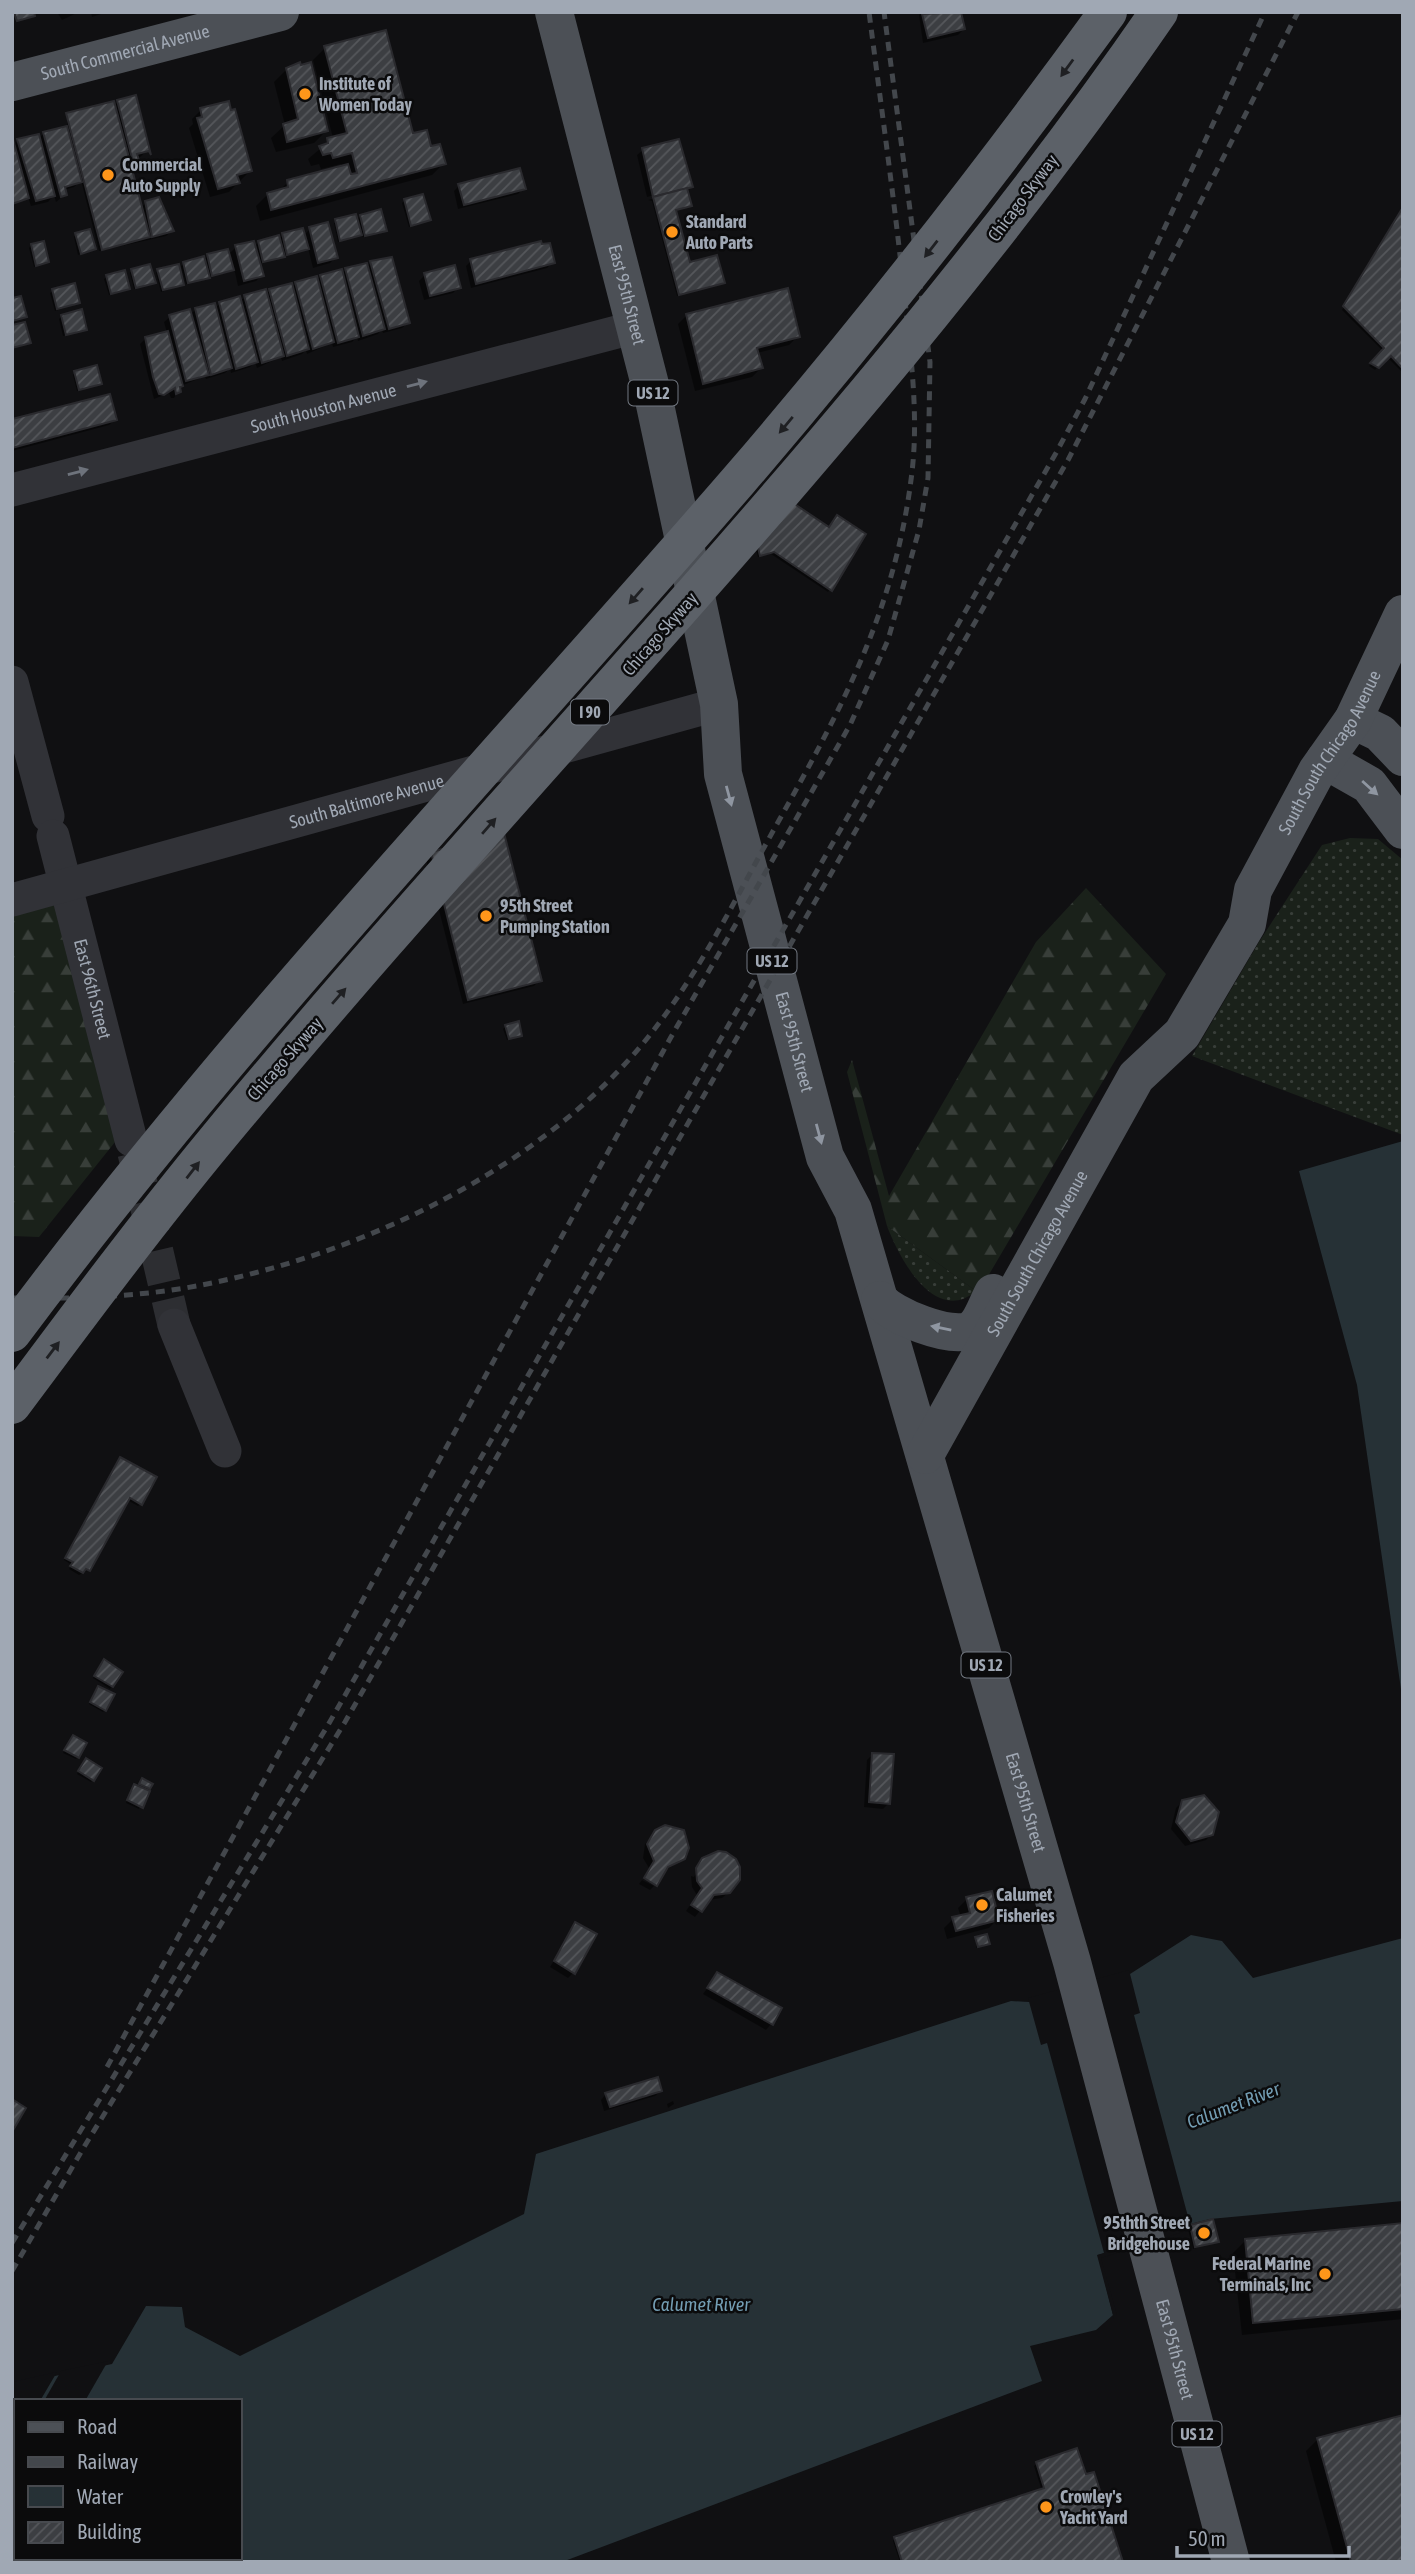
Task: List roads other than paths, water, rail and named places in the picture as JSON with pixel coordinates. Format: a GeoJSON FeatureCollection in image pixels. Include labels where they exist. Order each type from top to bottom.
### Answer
{"type":"FeatureCollection","features":[{"type":"Feature","properties":{"kind":"highway","name":"I 90"},"geometry":{"type":"LineString","coordinates":[[12,1333],[185,1113],[843,357],[965,206],[1108,12]]}},
{"type":"Feature","properties":{"kind":"highway","name":"Chicago Skyway"},"geometry":{"type":"LineString","coordinates":[[12,1405],[217,1140],[884,374],[998,232],[1159,12]]}},
{"type":"Feature","properties":{"kind":"main road","name":"South Commercial Avenue"},"geometry":{"type":"LineString","coordinates":[[12,82],[280,12]]}},
{"type":"Feature","properties":{"kind":"main road","name":"East 95th Street"},"geometry":{"type":"LineString","coordinates":[[554,12],[654,400],[719,704],[723,774],[825,1157],[853,1210],[1072,1962],[1231,2562]]}},
{"type":"Feature","properties":{"kind":"main road","name":"South South Chicago Avenue"},"geometry":{"type":"LineString","coordinates":[[925,1455],[1146,1067],[1165,1022],[1230,909],[1252,890],[1325,760],[1353,720],[1403,614]]}},
{"type":"Feature","properties":{"kind":"main road"},"geometry":{"type":"LineString","coordinates":[[1353,720],[1380,733],[1403,757]]}},
{"type":"Feature","properties":{"kind":"main road"},"geometry":{"type":"LineString","coordinates":[[1325,760],[1369,785],[1403,830]]}},
{"type":"Feature","properties":{"kind":"main road"},"geometry":{"type":"LineString","coordinates":[[880,1300],[886,1308],[920,1324],[961,1332],[974,1327],[1110,1091],[1125,1078],[1146,1067]]}},
{"type":"Feature","properties":{"kind":"street","name":"South Houston Avenue"},"geometry":{"type":"LineString","coordinates":[[12,490],[636,327]]}},
{"type":"Feature","properties":{"kind":"street","name":"East 96th Street"},"geometry":{"type":"LineString","coordinates":[[12,682],[131,1140]]}},
{"type":"Feature","properties":{"kind":"street","name":"South Baltimore Avenue"},"geometry":{"type":"LineString","coordinates":[[12,900],[719,704]]}},
{"type":"Feature","properties":{"kind":"street"},"geometry":{"type":"LineString","coordinates":[[174,1325],[225,1451]]}},
{"type":"Feature","properties":{"kind":"water"},"geometry":{"type":"Polygon","coordinates":[[[1403,1141],[1403,1703],[1357,1385],[1299,1171],[1403,1141]]]}},
{"type":"Feature","properties":{"kind":"water","name":"Calumet River"},"geometry":{"type":"Polygon","coordinates":[[[1191,1935],[1222,1941],[1253,1978],[1403,1938],[1403,2201],[1210,2219],[1098,2255],[1113,2315],[1096,2330],[1030,2346],[1042,2381],[562,2562],[12,2562],[12,2385],[112,2364],[146,2306],[182,2307],[185,2327],[240,2356],[524,2214],[536,2154],[1011,2001],[1029,2002],[1130,1974],[1191,1935]]]}},
{"type":"Feature","properties":{"kind":"tunnel"},"geometry":{"type":"LineString","coordinates":[[134,1153],[174,1325]]}},
{"type":"Feature","properties":{"kind":"railway"},"geometry":{"type":"LineString","coordinates":[[12,1298],[107,1296],[202,1285],[262,1271],[382,1229],[440,1201],[496,1169],[549,1133],[597,1092],[640,1047],[679,995],[730,910],[844,697],[880,612],[904,521],[914,449],[913,381],[869,12]]}},
{"type":"Feature","properties":{"kind":"railway"},"geometry":{"type":"LineString","coordinates":[[107,2067],[671,1037],[850,725],[888,640],[919,530],[928,478],[930,362],[884,12]]}},
{"type":"Feature","properties":{"kind":"railway"},"geometry":{"type":"LineString","coordinates":[[12,2243],[328,1725],[1056,453],[1085,399],[1265,12]]}},
{"type":"Feature","properties":{"kind":"railway"},"geometry":{"type":"LineString","coordinates":[[12,2271],[84,2147],[345,1722],[1068,460],[1298,12]]}},
{"type":"Feature","properties":{"kind":"place","name":"Institute of Women Today"},"geometry":{"type":"Point","coordinates":[305,94]}},
{"type":"Feature","properties":{"kind":"place","name":"Commercial Auto Supply"},"geometry":{"type":"Point","coordinates":[108,175]}},
{"type":"Feature","properties":{"kind":"place","name":"Standard Auto Parts"},"geometry":{"type":"Point","coordinates":[672,232]}},
{"type":"Feature","properties":{"kind":"place","name":"95th Street Pumping Station"},"geometry":{"type":"Point","coordinates":[486,916]}},
{"type":"Feature","properties":{"kind":"place","name":"Calumet Fisheries"},"geometry":{"type":"Point","coordinates":[982,1905]}},
{"type":"Feature","properties":{"kind":"place","name":"95thth Street Bridgehouse"},"geometry":{"type":"Point","coordinates":[1204,2233]}},
{"type":"Feature","properties":{"kind":"place","name":"Federal Marine Terminals, Inc"},"geometry":{"type":"Point","coordinates":[1325,2274]}},
{"type":"Feature","properties":{"kind":"place","name":"Crowley's Yacht Yard"},"geometry":{"type":"Point","coordinates":[1046,2507]}}]}
